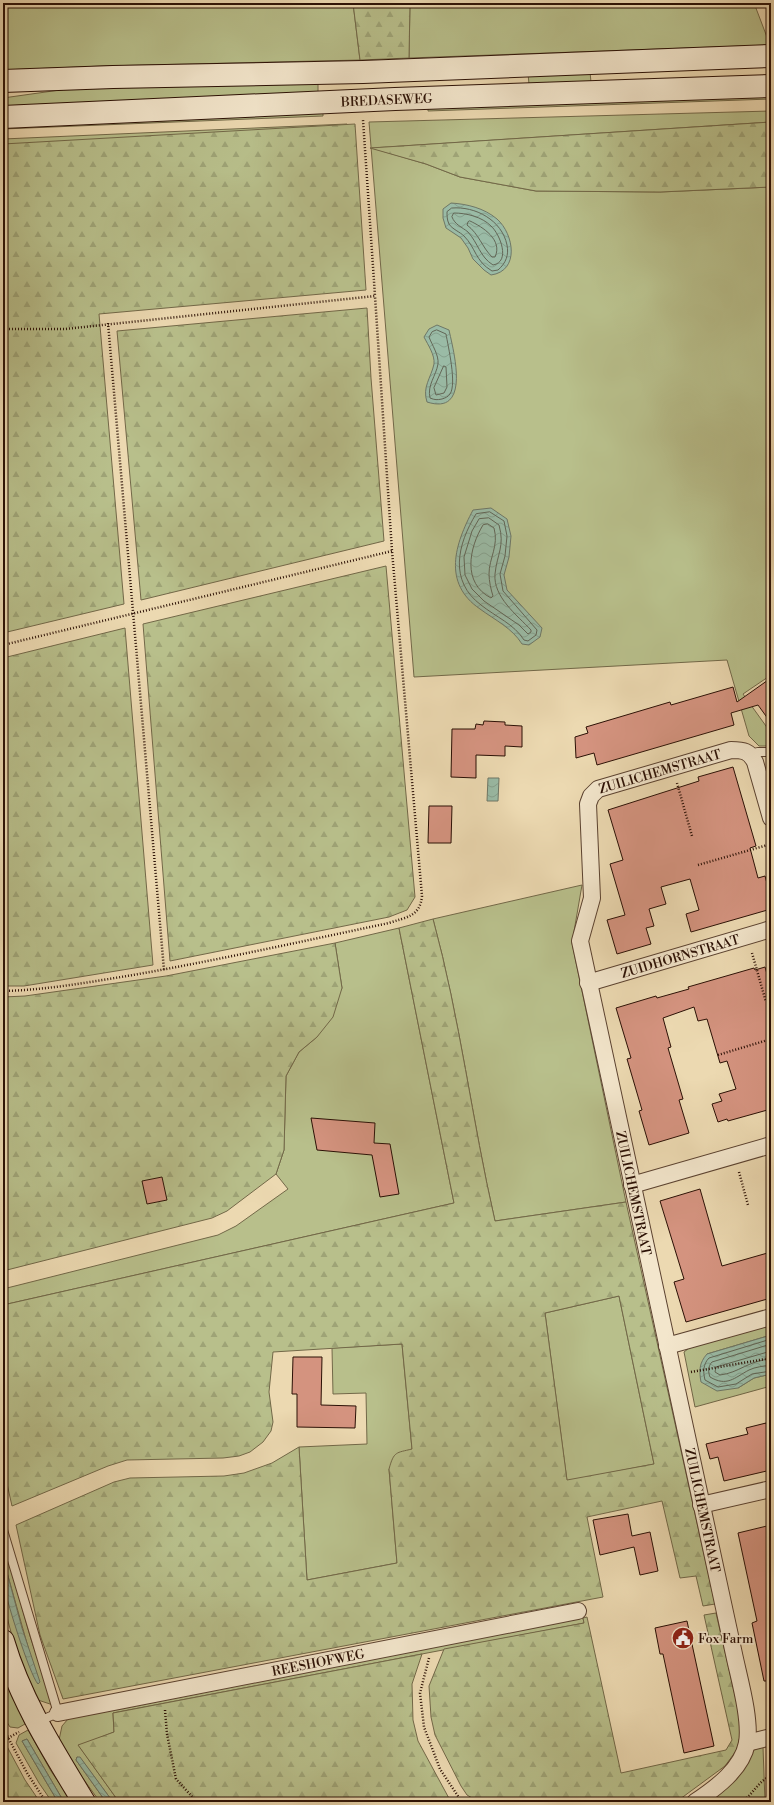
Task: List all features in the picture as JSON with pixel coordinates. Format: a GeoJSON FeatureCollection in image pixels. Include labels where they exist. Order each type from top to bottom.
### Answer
{"type":"FeatureCollection","features":[{"type":"Feature","properties":{"kind":"main road"},"geometry":{"type":"LineString","coordinates":[[3,81],[363,72],[762,56],[771,71],[762,86]]}},
{"type":"Feature","properties":{"kind":"main road"},"geometry":{"type":"LineString","coordinates":[[362,110],[345,86],[349,79],[363,72]]}},
{"type":"Feature","properties":{"kind":"main road","name":"BREDASEWEG"},"geometry":{"type":"LineString","coordinates":[[3,117],[362,110],[762,86]]}},
{"type":"Feature","properties":{"kind":"main road"},"geometry":{"type":"LineString","coordinates":[[3,1641],[25,1698],[43,1735],[84,1802]]}},
{"type":"Feature","properties":{"kind":"street","name":"ZUILICHEMSTRAAT"},"geometry":{"type":"LineString","coordinates":[[695,1802],[715,1787],[739,1762],[747,1743],[747,1723],[743,1696],[580,941],[592,898],[588,804],[591,796],[598,789],[731,750],[745,750],[750,754]]}},
{"type":"Feature","properties":{"kind":"street"},"geometry":{"type":"LineString","coordinates":[[750,754],[755,762],[771,818]]}},
{"type":"Feature","properties":{"kind":"street","name":"ZUIDHORNSTRAAT"},"geometry":{"type":"LineString","coordinates":[[588,983],[771,929]]}},
{"type":"Feature","properties":{"kind":"street"},"geometry":{"type":"LineString","coordinates":[[632,1185],[771,1144]]}},
{"type":"Feature","properties":{"kind":"street"},"geometry":{"type":"LineString","coordinates":[[667,1346],[771,1317]]}},
{"type":"Feature","properties":{"kind":"street"},"geometry":{"type":"LineString","coordinates":[[701,1505],[771,1489]]}},
{"type":"Feature","properties":{"kind":"street","name":"REESHOFWEG"},"geometry":{"type":"LineString","coordinates":[[58,1713],[164,1691],[578,1612]]}},
{"type":"Feature","properties":{"kind":"street"},"geometry":{"type":"LineString","coordinates":[[747,1743],[769,1738]]}},
{"type":"Feature","properties":{"kind":"lane"},"geometry":{"type":"LineString","coordinates":[[750,754],[758,752],[771,752]]}},
{"type":"Feature","properties":{"kind":"lane"},"geometry":{"type":"LineString","coordinates":[[3,1530],[58,1713],[37,1722]]}},
{"type":"Feature","properties":{"kind":"path"},"geometry":{"type":"LineString","coordinates":[[3,991],[25,991],[68,986],[164,970],[389,924],[411,915],[421,906],[422,896],[392,550],[362,110]]}},
{"type":"Feature","properties":{"kind":"path"},"geometry":{"type":"LineString","coordinates":[[3,329],[66,329],[108,323],[374,296]]}},
{"type":"Feature","properties":{"kind":"path"},"geometry":{"type":"LineString","coordinates":[[108,323],[132,615],[164,970]]}},
{"type":"Feature","properties":{"kind":"path"},"geometry":{"type":"LineString","coordinates":[[3,645],[132,615],[392,550]]}},
{"type":"Feature","properties":{"kind":"path"},"geometry":{"type":"LineString","coordinates":[[673,767],[692,836]]}},
{"type":"Feature","properties":{"kind":"path"},"geometry":{"type":"LineString","coordinates":[[698,865],[771,844]]}},
{"type":"Feature","properties":{"kind":"path"},"geometry":{"type":"LineString","coordinates":[[747,936],[766,1002]]}},
{"type":"Feature","properties":{"kind":"path"},"geometry":{"type":"LineString","coordinates":[[718,1055],[771,1039]]}},
{"type":"Feature","properties":{"kind":"path"},"geometry":{"type":"LineString","coordinates":[[734,1155],[748,1205]]}},
{"type":"Feature","properties":{"kind":"path"},"geometry":{"type":"LineString","coordinates":[[690,1372],[771,1358]]}},
{"type":"Feature","properties":{"kind":"path"},"geometry":{"type":"LineString","coordinates":[[436,1639],[420,1693],[424,1727],[440,1769],[462,1802]]}},
{"type":"Feature","properties":{"kind":"path"},"geometry":{"type":"LineString","coordinates":[[164,1691],[167,1734],[176,1779],[197,1802]]}},
{"type":"Feature","properties":{"kind":"path"},"geometry":{"type":"LineString","coordinates":[[3,1728],[27,1773],[46,1802]]}},
{"type":"Feature","properties":{"kind":"path"},"geometry":{"type":"LineString","coordinates":[[769,1738],[770,1802]]}},
{"type":"Feature","properties":{"kind":"path"},"geometry":{"type":"LineString","coordinates":[[742,1802],[748,1798],[764,1779],[769,1777]]}},
{"type":"Feature","properties":{"kind":"green space"},"geometry":{"type":"Polygon","coordinates":[[[3,3],[353,3],[360,60],[3,70],[3,3]]]}},
{"type":"Feature","properties":{"kind":"green space"},"geometry":{"type":"Polygon","coordinates":[[[353,3],[410,3],[409,58],[360,60],[353,3]]]}},
{"type":"Feature","properties":{"kind":"green space"},"geometry":{"type":"Polygon","coordinates":[[[410,3],[754,3],[770,45],[409,58],[410,3]]]}},
{"type":"Feature","properties":{"kind":"green space"},"geometry":{"type":"Polygon","coordinates":[[[590,72],[591,82],[529,84],[528,74],[590,72]]]}},
{"type":"Feature","properties":{"kind":"green space"},"geometry":{"type":"Polygon","coordinates":[[[318,82],[318,92],[3,106],[3,98],[67,89],[318,82]]]}},
{"type":"Feature","properties":{"kind":"green space"},"geometry":{"type":"Polygon","coordinates":[[[771,96],[771,99],[428,111],[428,108],[771,96]]]}},
{"type":"Feature","properties":{"kind":"green space"},"geometry":{"type":"Polygon","coordinates":[[[771,111],[771,122],[372,148],[426,164],[460,177],[536,191],[660,192],[771,187],[771,675],[743,694],[771,733],[771,746],[759,746],[749,736],[727,660],[414,677],[369,122],[771,111]]]}},
{"type":"Feature","properties":{"kind":"green space"},"geometry":{"type":"Polygon","coordinates":[[[323,113],[323,116],[3,129],[3,127],[323,113]]]}},
{"type":"Feature","properties":{"kind":"green space"},"geometry":{"type":"Polygon","coordinates":[[[771,122],[771,187],[660,192],[536,191],[460,177],[426,164],[370,148],[771,122]]]}},
{"type":"Feature","properties":{"kind":"green space"},"geometry":{"type":"Polygon","coordinates":[[[347,124],[352,132],[3,147],[3,139],[347,124]]]}},
{"type":"Feature","properties":{"kind":"green space"},"geometry":{"type":"Polygon","coordinates":[[[355,124],[366,290],[99,314],[124,604],[3,633],[3,144],[355,124]]]}},
{"type":"Feature","properties":{"kind":"green space"},"geometry":{"type":"Polygon","coordinates":[[[367,308],[384,541],[141,600],[117,331],[367,308]]]}},
{"type":"Feature","properties":{"kind":"green space"},"geometry":{"type":"Polygon","coordinates":[[[386,566],[415,897],[407,910],[389,917],[170,961],[143,624],[386,566]]]}},
{"type":"Feature","properties":{"kind":"green space"},"geometry":{"type":"Polygon","coordinates":[[[125,628],[153,965],[24,986],[3,986],[3,658],[125,628]]]}},
{"type":"Feature","properties":{"kind":"green space"},"geometry":{"type":"Polygon","coordinates":[[[582,885],[572,943],[626,1202],[495,1221],[479,1146],[451,994],[433,919],[582,885]]]}},
{"type":"Feature","properties":{"kind":"green space"},"geometry":{"type":"Polygon","coordinates":[[[433,919],[451,994],[479,1146],[495,1221],[626,1202],[715,1604],[703,1606],[696,1576],[680,1578],[662,1501],[587,1517],[603,1597],[63,1699],[40,1635],[16,1525],[114,1482],[130,1478],[224,1476],[244,1473],[272,1463],[299,1447],[307,1580],[397,1563],[389,1469],[392,1459],[396,1454],[412,1449],[402,1344],[273,1352],[269,1392],[273,1422],[271,1431],[263,1442],[250,1452],[239,1456],[223,1458],[127,1460],[108,1466],[12,1506],[3,1466],[3,1305],[454,1203],[399,928],[433,919]],[[619,1296],[545,1313],[567,1480],[654,1464],[619,1296]]]}},
{"type":"Feature","properties":{"kind":"green space"},"geometry":{"type":"Polygon","coordinates":[[[399,928],[454,1203],[3,1305],[3,1289],[218,1235],[236,1226],[288,1189],[276,1174],[284,1150],[286,1076],[299,1052],[317,1037],[342,988],[335,943],[399,928]]]}},
{"type":"Feature","properties":{"kind":"green space"},"geometry":{"type":"Polygon","coordinates":[[[335,943],[342,988],[333,1017],[317,1037],[299,1052],[286,1076],[284,1150],[276,1174],[227,1211],[212,1218],[3,1271],[3,997],[25,996],[166,976],[335,943]]]}},
{"type":"Feature","properties":{"kind":"green space"},"geometry":{"type":"Polygon","coordinates":[[[619,1296],[654,1464],[567,1481],[545,1313],[619,1296]]]}},
{"type":"Feature","properties":{"kind":"green space"},"geometry":{"type":"Polygon","coordinates":[[[771,1323],[771,1335],[707,1354],[738,1388],[754,1378],[771,1374],[771,1386],[695,1407],[684,1352],[693,1345],[771,1323]]]}},
{"type":"Feature","properties":{"kind":"green space"},"geometry":{"type":"Polygon","coordinates":[[[402,1344],[412,1449],[389,1469],[397,1563],[307,1580],[299,1447],[367,1444],[366,1393],[333,1394],[332,1348],[402,1344]]]}},
{"type":"Feature","properties":{"kind":"green space"},"geometry":{"type":"Polygon","coordinates":[[[3,1539],[30,1636],[53,1705],[38,1700],[14,1642],[6,1612],[3,1581],[28,1662],[28,1647],[3,1558],[3,1539]]]}},
{"type":"Feature","properties":{"kind":"green space"},"geometry":{"type":"Polygon","coordinates":[[[716,1613],[740,1717],[741,1730],[739,1742],[736,1751],[725,1766],[676,1802],[479,1802],[467,1795],[435,1735],[431,1717],[429,1686],[444,1649],[584,1623],[583,1618],[587,1617],[621,1773],[726,1750],[732,1740],[704,1615],[716,1613]]]}},
{"type":"Feature","properties":{"kind":"green space"},"geometry":{"type":"Polygon","coordinates":[[[583,1618],[584,1623],[113,1713],[114,1732],[79,1746],[119,1802],[113,1802],[81,1759],[77,1757],[76,1760],[106,1802],[100,1802],[71,1762],[59,1740],[62,1726],[68,1719],[92,1710],[583,1618]]]}},
{"type":"Feature","properties":{"kind":"green space"},"geometry":{"type":"Polygon","coordinates":[[[422,1654],[412,1684],[413,1720],[418,1741],[451,1802],[119,1802],[78,1745],[114,1732],[113,1713],[422,1654]]]}},
{"type":"Feature","properties":{"kind":"green space"},"geometry":{"type":"Polygon","coordinates":[[[3,1673],[25,1724],[18,1728],[10,1727],[3,1716],[3,1706],[6,1704],[3,1696],[3,1673]]]}},
{"type":"Feature","properties":{"kind":"green space"},"geometry":{"type":"Polygon","coordinates":[[[28,1730],[51,1771],[72,1802],[64,1802],[27,1739],[22,1741],[58,1802],[52,1802],[39,1783],[16,1743],[19,1735],[28,1730]]]}},
{"type":"Feature","properties":{"kind":"green space"},"geometry":{"type":"Polygon","coordinates":[[[3,1739],[25,1780],[40,1802],[3,1802],[3,1739]]]}},
{"type":"Feature","properties":{"kind":"green space"},"geometry":{"type":"Polygon","coordinates":[[[763,1747],[765,1802],[705,1802],[740,1771],[754,1749],[763,1747]]]}},
{"type":"Feature","properties":{"kind":"water"},"geometry":{"type":"Polygon","coordinates":[[[451,203],[463,204],[481,209],[497,219],[503,226],[510,242],[511,251],[507,267],[500,272],[491,275],[473,259],[461,238],[446,228],[443,218],[443,209],[451,203]]]}},
{"type":"Feature","properties":{"kind":"water"},"geometry":{"type":"Polygon","coordinates":[[[437,325],[449,330],[456,367],[455,391],[450,400],[441,404],[427,402],[426,397],[426,387],[433,369],[434,361],[431,350],[424,337],[429,329],[437,325]]]}},
{"type":"Feature","properties":{"kind":"water"},"geometry":{"type":"Polygon","coordinates":[[[491,508],[507,519],[511,536],[509,557],[504,575],[507,590],[542,628],[540,637],[529,645],[522,644],[513,633],[468,599],[460,587],[456,575],[457,549],[461,536],[473,510],[491,508]]]}},
{"type":"Feature","properties":{"kind":"water"},"geometry":{"type":"Polygon","coordinates":[[[488,778],[499,778],[498,801],[487,801],[488,778]]]}},
{"type":"Feature","properties":{"kind":"water"},"geometry":{"type":"Polygon","coordinates":[[[771,1335],[771,1374],[754,1378],[738,1388],[717,1391],[701,1382],[700,1367],[707,1354],[771,1335]]]}},
{"type":"Feature","properties":{"kind":"water"},"geometry":{"type":"Polygon","coordinates":[[[3,1558],[22,1628],[40,1682],[38,1684],[29,1666],[4,1588],[3,1558]]]}},
{"type":"Feature","properties":{"kind":"water"},"geometry":{"type":"Polygon","coordinates":[[[27,1739],[64,1802],[58,1802],[22,1741],[27,1739]]]}},
{"type":"Feature","properties":{"kind":"water"},"geometry":{"type":"Polygon","coordinates":[[[77,1757],[80,1757],[113,1802],[106,1802],[76,1760],[77,1757]]]}},
{"type":"Feature","properties":{"kind":"building"},"geometry":{"type":"Polygon","coordinates":[[[771,678],[771,723],[758,705],[731,713],[734,725],[597,765],[594,753],[576,758],[575,737],[588,733],[586,727],[670,702],[671,705],[733,687],[737,702],[771,678]]]}},
{"type":"Feature","properties":{"kind":"building"},"geometry":{"type":"Polygon","coordinates":[[[484,721],[505,722],[505,725],[522,726],[522,747],[505,746],[505,756],[476,755],[476,778],[451,777],[452,729],[475,729],[476,724],[483,725],[484,721]]]}},
{"type":"Feature","properties":{"kind":"building"},"geometry":{"type":"Polygon","coordinates":[[[733,767],[756,846],[750,848],[758,878],[765,876],[771,898],[771,909],[691,932],[686,914],[699,910],[690,879],[661,887],[666,904],[649,909],[654,926],[646,928],[651,944],[617,954],[607,920],[625,915],[610,864],[623,860],[608,810],[699,781],[698,777],[733,767]]]}},
{"type":"Feature","properties":{"kind":"building"},"geometry":{"type":"Polygon","coordinates":[[[429,806],[452,806],[451,843],[428,843],[429,806]]]}},
{"type":"Feature","properties":{"kind":"building"},"geometry":{"type":"Polygon","coordinates":[[[765,967],[771,988],[771,1109],[728,1121],[727,1119],[718,1122],[712,1104],[722,1101],[719,1094],[736,1089],[727,1061],[720,1063],[707,1019],[698,1021],[694,1007],[663,1018],[671,1047],[668,1048],[683,1099],[679,1100],[689,1133],[649,1145],[639,1111],[642,1110],[627,1059],[631,1058],[616,1008],[656,996],[657,998],[689,989],[688,987],[754,968],[755,970],[765,967]]]}},
{"type":"Feature","properties":{"kind":"building"},"geometry":{"type":"Polygon","coordinates":[[[311,1118],[375,1123],[374,1143],[390,1144],[399,1194],[380,1197],[372,1155],[317,1150],[311,1118]]]}},
{"type":"Feature","properties":{"kind":"building"},"geometry":{"type":"Polygon","coordinates":[[[162,1177],[167,1200],[147,1204],[142,1181],[162,1177]]]}},
{"type":"Feature","properties":{"kind":"building"},"geometry":{"type":"Polygon","coordinates":[[[700,1189],[722,1266],[771,1252],[771,1298],[686,1322],[674,1282],[684,1279],[660,1201],[700,1189]]]}},
{"type":"Feature","properties":{"kind":"building"},"geometry":{"type":"Polygon","coordinates":[[[293,1357],[322,1357],[321,1405],[356,1406],[355,1428],[297,1427],[297,1394],[292,1394],[293,1357]]]}},
{"type":"Feature","properties":{"kind":"building"},"geometry":{"type":"Polygon","coordinates":[[[766,1423],[768,1430],[771,1429],[771,1470],[724,1481],[718,1457],[710,1459],[706,1444],[748,1434],[746,1428],[766,1423]]]}},
{"type":"Feature","properties":{"kind":"building"},"geometry":{"type":"Polygon","coordinates":[[[628,1514],[632,1536],[650,1532],[658,1571],[640,1575],[634,1547],[600,1555],[593,1520],[628,1514]]]}},
{"type":"Feature","properties":{"kind":"building"},"geometry":{"type":"Polygon","coordinates":[[[771,1525],[771,1681],[764,1681],[752,1623],[757,1621],[738,1533],[771,1525]]]}},
{"type":"Feature","properties":{"kind":"building"},"geometry":{"type":"Polygon","coordinates":[[[687,1621],[714,1746],[684,1753],[663,1654],[660,1654],[655,1628],[687,1621]]]}},
{"type":"Feature","properties":{"kind":"place","name":"Fox Farm"},"geometry":{"type":"Point","coordinates":[683,1638]}}]}
